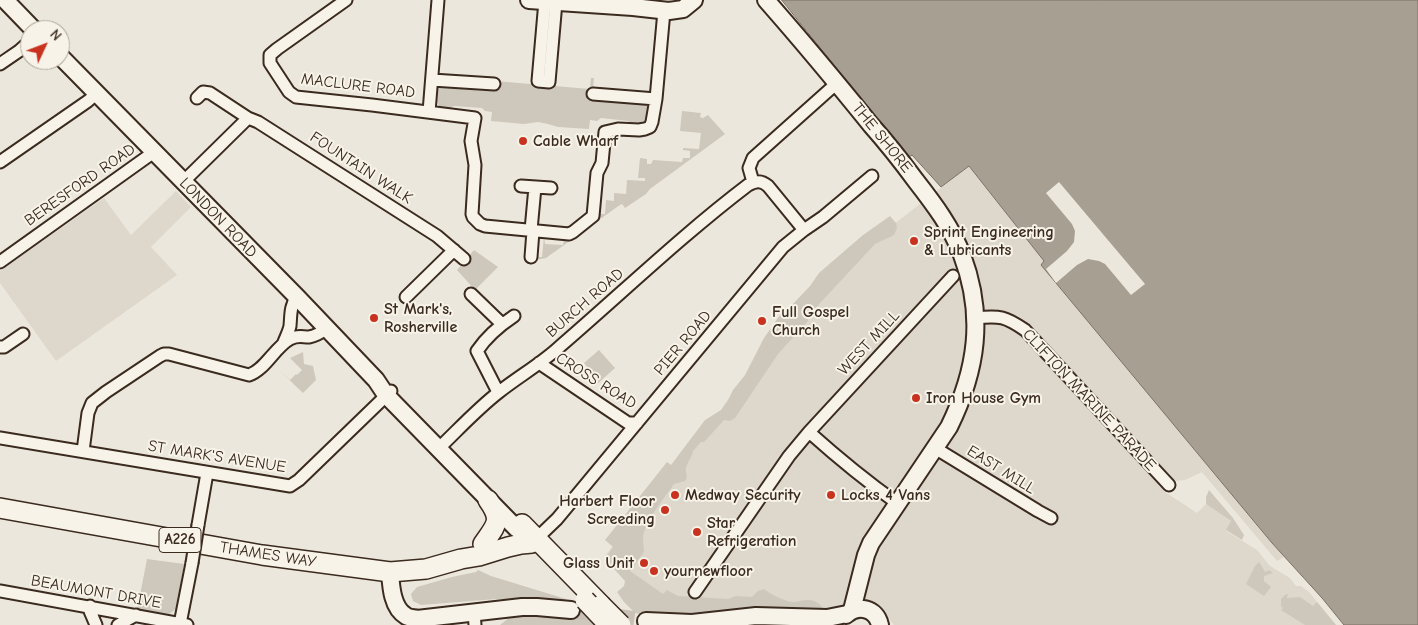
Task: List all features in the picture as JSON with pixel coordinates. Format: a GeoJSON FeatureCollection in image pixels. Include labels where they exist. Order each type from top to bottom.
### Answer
{"type":"FeatureCollection","features":[{"type":"Feature","properties":{"kind":"main road","name":"A226"},"geometry":{"type":"LineString","coordinates":[[483,544],[497,519],[495,510],[488,500]]}},
{"type":"Feature","properties":{"kind":"main road","name":"THAMES WAY"},"geometry":{"type":"LineString","coordinates":[[0,508],[262,555],[390,572],[426,569],[479,556],[521,544],[530,533]]}},
{"type":"Feature","properties":{"kind":"main road","name":"THAMES WAY"},"geometry":{"type":"LineString","coordinates":[[461,559],[483,544],[530,533]]}},
{"type":"Feature","properties":{"kind":"main road","name":"LONDON ROAD"},"geometry":{"type":"LineString","coordinates":[[530,533],[570,579],[586,605]]}},
{"type":"Feature","properties":{"kind":"main road"},"geometry":{"type":"LineString","coordinates":[[586,605],[609,625]]}},
{"type":"Feature","properties":{"kind":"main road"},"geometry":{"type":"LineString","coordinates":[[586,605],[621,625]]}},
{"type":"Feature","properties":{"kind":"street"},"geometry":{"type":"LineString","coordinates":[[5,0],[24,20]]}},
{"type":"Feature","properties":{"kind":"street","name":"MACLURE ROAD"},"geometry":{"type":"LineString","coordinates":[[346,0],[270,55],[271,66],[288,91],[295,96],[303,98],[475,118],[472,143],[475,163],[473,217],[484,226],[532,230]]}},
{"type":"Feature","properties":{"kind":"street"},"geometry":{"type":"LineString","coordinates":[[429,112],[438,0]]}},
{"type":"Feature","properties":{"kind":"street"},"geometry":{"type":"LineString","coordinates":[[546,1],[633,4],[664,11],[674,11],[682,9],[694,0]]}},
{"type":"Feature","properties":{"kind":"street","name":"THE SHORE"},"geometry":{"type":"LineString","coordinates":[[766,0],[887,143],[936,206],[962,254],[972,291],[976,318]]}},
{"type":"Feature","properties":{"kind":"street"},"geometry":{"type":"LineString","coordinates":[[546,1],[549,82],[538,81],[546,1]]}},
{"type":"Feature","properties":{"kind":"street"},"geometry":{"type":"LineString","coordinates":[[532,230],[571,233],[593,217],[597,173],[602,163],[605,132],[618,129],[639,130],[648,128],[652,122],[656,99],[664,11]]}},
{"type":"Feature","properties":{"kind":"street"},"geometry":{"type":"LineString","coordinates":[[0,64],[20,50]]}},
{"type":"Feature","properties":{"kind":"street","name":"LONDON ROAD"},"geometry":{"type":"LineString","coordinates":[[70,66],[441,446],[530,533]]}},
{"type":"Feature","properties":{"kind":"street"},"geometry":{"type":"LineString","coordinates":[[432,80],[494,84]]}},
{"type":"Feature","properties":{"kind":"street"},"geometry":{"type":"LineString","coordinates":[[804,230],[768,186],[759,181],[753,182],[750,168],[753,158],[837,83]]}},
{"type":"Feature","properties":{"kind":"street","name":"FOUNTAIN WALK"},"geometry":{"type":"LineString","coordinates":[[197,98],[205,92],[210,92],[248,118],[258,122],[437,236],[464,259]]}},
{"type":"Feature","properties":{"kind":"street"},"geometry":{"type":"LineString","coordinates":[[0,162],[97,93]]}},
{"type":"Feature","properties":{"kind":"street"},"geometry":{"type":"LineString","coordinates":[[593,94],[656,99]]}},
{"type":"Feature","properties":{"kind":"street"},"geometry":{"type":"LineString","coordinates":[[183,182],[248,118]]}},
{"type":"Feature","properties":{"kind":"street","name":"BERESFORD ROAD"},"geometry":{"type":"LineString","coordinates":[[0,262],[154,152]]}},
{"type":"Feature","properties":{"kind":"street","name":"PIER ROAD"},"geometry":{"type":"LineString","coordinates":[[530,533],[557,519],[784,248],[872,176]]}},
{"type":"Feature","properties":{"kind":"street","name":"BURCH ROAD"},"geometry":{"type":"LineString","coordinates":[[441,446],[498,392],[539,364],[693,230],[753,182]]}},
{"type":"Feature","properties":{"kind":"street"},"geometry":{"type":"LineString","coordinates":[[521,186],[551,188]]}},
{"type":"Feature","properties":{"kind":"street"},"geometry":{"type":"LineString","coordinates":[[531,257],[534,187]]}},
{"type":"Feature","properties":{"kind":"street"},"geometry":{"type":"LineString","coordinates":[[406,297],[454,250]]}},
{"type":"Feature","properties":{"kind":"street","name":"WEST MILL"},"geometry":{"type":"LineString","coordinates":[[694,592],[789,456],[953,276]]}},
{"type":"Feature","properties":{"kind":"street"},"geometry":{"type":"LineString","coordinates":[[471,294],[502,324]]}},
{"type":"Feature","properties":{"kind":"street"},"geometry":{"type":"LineString","coordinates":[[83,451],[88,413],[92,403],[164,354],[249,375],[257,371],[284,342],[290,328],[293,303],[297,297]]}},
{"type":"Feature","properties":{"kind":"street"},"geometry":{"type":"LineString","coordinates":[[498,392],[477,351],[485,339],[514,316]]}},
{"type":"Feature","properties":{"kind":"street","name":"CLIFTON MARINE PARADE"},"geometry":{"type":"LineString","coordinates":[[976,318],[1000,317],[1025,330],[1169,485]]}},
{"type":"Feature","properties":{"kind":"street"},"geometry":{"type":"LineString","coordinates":[[847,617],[871,543],[949,427],[965,390],[973,359],[976,318]]}},
{"type":"Feature","properties":{"kind":"street"},"geometry":{"type":"LineString","coordinates":[[284,342],[297,336],[313,336],[327,328]]}},
{"type":"Feature","properties":{"kind":"street"},"geometry":{"type":"LineString","coordinates":[[0,347],[4,347],[23,334]]}},
{"type":"Feature","properties":{"kind":"street","name":"CROSS ROAD"},"geometry":{"type":"LineString","coordinates":[[539,364],[628,423],[637,423]]}},
{"type":"Feature","properties":{"kind":"street","name":"ST MARK'S AVENUE"},"geometry":{"type":"LineString","coordinates":[[0,438],[292,486],[389,392]]}},
{"type":"Feature","properties":{"kind":"street"},"geometry":{"type":"LineString","coordinates":[[809,432],[872,486],[897,503]]}},
{"type":"Feature","properties":{"kind":"street","name":"LONDON ROAD"},"geometry":{"type":"LineString","coordinates":[[441,446],[488,500],[530,533]]}},
{"type":"Feature","properties":{"kind":"street","name":"EAST MILL"},"geometry":{"type":"LineString","coordinates":[[935,448],[1038,512],[1051,518]]}},
{"type":"Feature","properties":{"kind":"street"},"geometry":{"type":"LineString","coordinates":[[183,624],[207,473]]}},
{"type":"Feature","properties":{"kind":"street"},"geometry":{"type":"LineString","coordinates":[[863,565],[867,592],[879,620]]}},
{"type":"Feature","properties":{"kind":"street"},"geometry":{"type":"LineString","coordinates":[[390,572],[392,590],[397,607],[406,616],[417,620],[474,618],[522,607],[586,605]]}},
{"type":"Feature","properties":{"kind":"street","name":"BEAUMONT DRIVE"},"geometry":{"type":"LineString","coordinates":[[0,591],[183,624]]}},
{"type":"Feature","properties":{"kind":"street"},"geometry":{"type":"LineString","coordinates":[[90,606],[90,611],[96,625]]}},
{"type":"Feature","properties":{"kind":"street"},"geometry":{"type":"LineString","coordinates":[[646,622],[692,623],[768,616],[809,622],[835,617],[847,617],[864,608],[879,620]]}},
{"type":"Feature","properties":{"kind":"street"},"geometry":{"type":"LineString","coordinates":[[118,625],[136,615]]}},
{"type":"Feature","properties":{"kind":"shaded area"},"geometry":{"type":"Polygon","coordinates":[[[782,0],[1418,0],[1418,625],[1344,625],[1272,543],[1041,265],[1044,261],[969,166],[941,187],[912,155],[909,157],[782,0]]]}},
{"type":"Feature","properties":{"kind":"shaded area"},"geometry":{"type":"Polygon","coordinates":[[[591,78],[594,78],[592,97],[602,101],[635,104],[639,102],[649,103],[645,121],[632,124],[628,121],[601,118],[597,121],[590,120],[589,129],[558,127],[538,122],[524,124],[491,121],[492,112],[485,111],[482,108],[454,106],[445,108],[439,106],[437,102],[438,84],[448,85],[451,88],[486,91],[495,81],[590,89],[591,78]]]}},
{"type":"Feature","properties":{"kind":"shaded area"},"geometry":{"type":"Polygon","coordinates":[[[682,111],[701,113],[700,117],[703,118],[708,115],[725,134],[625,208],[622,204],[546,258],[535,260],[535,257],[542,257],[544,236],[545,244],[563,245],[564,238],[598,214],[605,214],[606,200],[614,201],[614,193],[626,194],[627,180],[645,181],[645,178],[638,178],[640,158],[647,159],[647,164],[651,164],[653,160],[682,162],[683,158],[690,158],[690,151],[683,150],[683,148],[699,149],[701,133],[680,131],[682,111]]]}},
{"type":"Feature","properties":{"kind":"shaded area"},"geometry":{"type":"Polygon","coordinates":[[[969,166],[1045,262],[1041,265],[1284,557],[1277,561],[1202,472],[1185,480],[1176,481],[1165,492],[1197,513],[1206,504],[1231,521],[1226,531],[1257,550],[1270,566],[1290,578],[1296,586],[1301,586],[1309,592],[1336,625],[894,625],[878,605],[863,600],[849,600],[841,608],[831,613],[641,594],[605,556],[682,457],[871,242],[969,166]]]}},
{"type":"Feature","properties":{"kind":"shaded area"},"geometry":{"type":"Polygon","coordinates":[[[176,191],[191,207],[151,247],[177,275],[56,361],[0,283],[0,271],[104,198],[131,235],[176,191]]]}},
{"type":"Feature","properties":{"kind":"shaded area"},"geometry":{"type":"Polygon","coordinates":[[[890,216],[896,223],[897,228],[894,235],[875,244],[808,316],[808,321],[778,354],[735,418],[730,421],[724,420],[693,451],[687,466],[685,481],[674,484],[655,511],[644,533],[644,552],[630,571],[663,594],[667,590],[678,596],[728,599],[736,596],[752,597],[758,591],[764,589],[791,602],[810,600],[816,602],[821,605],[825,613],[713,616],[645,615],[635,613],[617,592],[624,586],[625,581],[605,559],[613,547],[605,540],[667,462],[671,465],[705,420],[721,410],[745,375],[764,338],[782,312],[791,306],[810,286],[819,273],[863,235],[890,216]]]}},
{"type":"Feature","properties":{"kind":"shaded area"},"geometry":{"type":"Polygon","coordinates":[[[474,250],[498,267],[475,290],[457,270],[474,250]]]}},
{"type":"Feature","properties":{"kind":"shaded area"},"geometry":{"type":"Polygon","coordinates":[[[599,350],[615,368],[595,386],[585,379],[593,374],[584,363],[599,350]]]}},
{"type":"Feature","properties":{"kind":"shaded area"},"geometry":{"type":"Polygon","coordinates":[[[303,352],[304,364],[313,366],[316,380],[303,393],[278,369],[290,380],[302,370],[290,358],[303,352]]]}},
{"type":"Feature","properties":{"kind":"shaded area"},"geometry":{"type":"Polygon","coordinates":[[[1209,490],[1233,518],[1244,535],[1242,540],[1226,530],[1231,521],[1206,504],[1209,490]]]}},
{"type":"Feature","properties":{"kind":"shaded area"},"geometry":{"type":"Polygon","coordinates":[[[147,559],[184,564],[178,603],[176,609],[169,614],[137,610],[147,559]]]}},
{"type":"Feature","properties":{"kind":"shaded area"},"geometry":{"type":"Polygon","coordinates":[[[1259,562],[1265,572],[1269,570],[1273,573],[1264,576],[1264,581],[1271,587],[1264,596],[1246,584],[1259,562]]]}},
{"type":"Feature","properties":{"kind":"shaded area"},"geometry":{"type":"Polygon","coordinates":[[[478,570],[491,576],[566,599],[569,606],[497,599],[421,605],[413,601],[411,594],[417,587],[478,570]]]}},
{"type":"Feature","properties":{"kind":"shaded area"},"geometry":{"type":"Polygon","coordinates":[[[1288,594],[1287,598],[1300,597],[1313,606],[1317,602],[1336,625],[1305,625],[1281,610],[1283,608],[1281,606],[1281,599],[1288,594]]]}},
{"type":"Feature","properties":{"kind":"shaded area"},"geometry":{"type":"Polygon","coordinates":[[[561,609],[585,612],[600,625],[500,625],[512,615],[537,616],[561,609]]]}},
{"type":"Feature","properties":{"kind":"pier"},"geometry":{"type":"Polygon","coordinates":[[[1059,182],[1145,284],[1131,295],[1105,264],[1099,261],[1088,259],[1077,265],[1056,283],[1046,269],[1067,251],[1074,242],[1075,231],[1072,224],[1046,193],[1059,182]]]}},
{"type":"Feature","properties":{"kind":"tunnel"},"geometry":{"type":"LineString","coordinates":[[571,610],[646,621]]}},
{"type":"Feature","properties":{"kind":"place","name":"Cable Wharf"},"geometry":{"type":"Point","coordinates":[523,141]}},
{"type":"Feature","properties":{"kind":"place","name":"Sprint Engineering & Lubricants"},"geometry":{"type":"Point","coordinates":[914,241]}},
{"type":"Feature","properties":{"kind":"place","name":"St Mark's, Rosherville"},"geometry":{"type":"Point","coordinates":[374,318]}},
{"type":"Feature","properties":{"kind":"place","name":"Full Gospel Church"},"geometry":{"type":"Point","coordinates":[762,321]}},
{"type":"Feature","properties":{"kind":"place","name":"Iron House Gym"},"geometry":{"type":"Point","coordinates":[916,398]}},
{"type":"Feature","properties":{"kind":"place","name":"Medway Security"},"geometry":{"type":"Point","coordinates":[675,495]}},
{"type":"Feature","properties":{"kind":"place","name":"Locks 4 Vans"},"geometry":{"type":"Point","coordinates":[831,495]}},
{"type":"Feature","properties":{"kind":"place","name":"Harbert Floor Screeding"},"geometry":{"type":"Point","coordinates":[665,510]}},
{"type":"Feature","properties":{"kind":"place","name":"Star Refrigeration"},"geometry":{"type":"Point","coordinates":[697,532]}},
{"type":"Feature","properties":{"kind":"place","name":"Glass Unit"},"geometry":{"type":"Point","coordinates":[644,563]}},
{"type":"Feature","properties":{"kind":"place","name":"yournewfloor"},"geometry":{"type":"Point","coordinates":[654,571]}}]}
